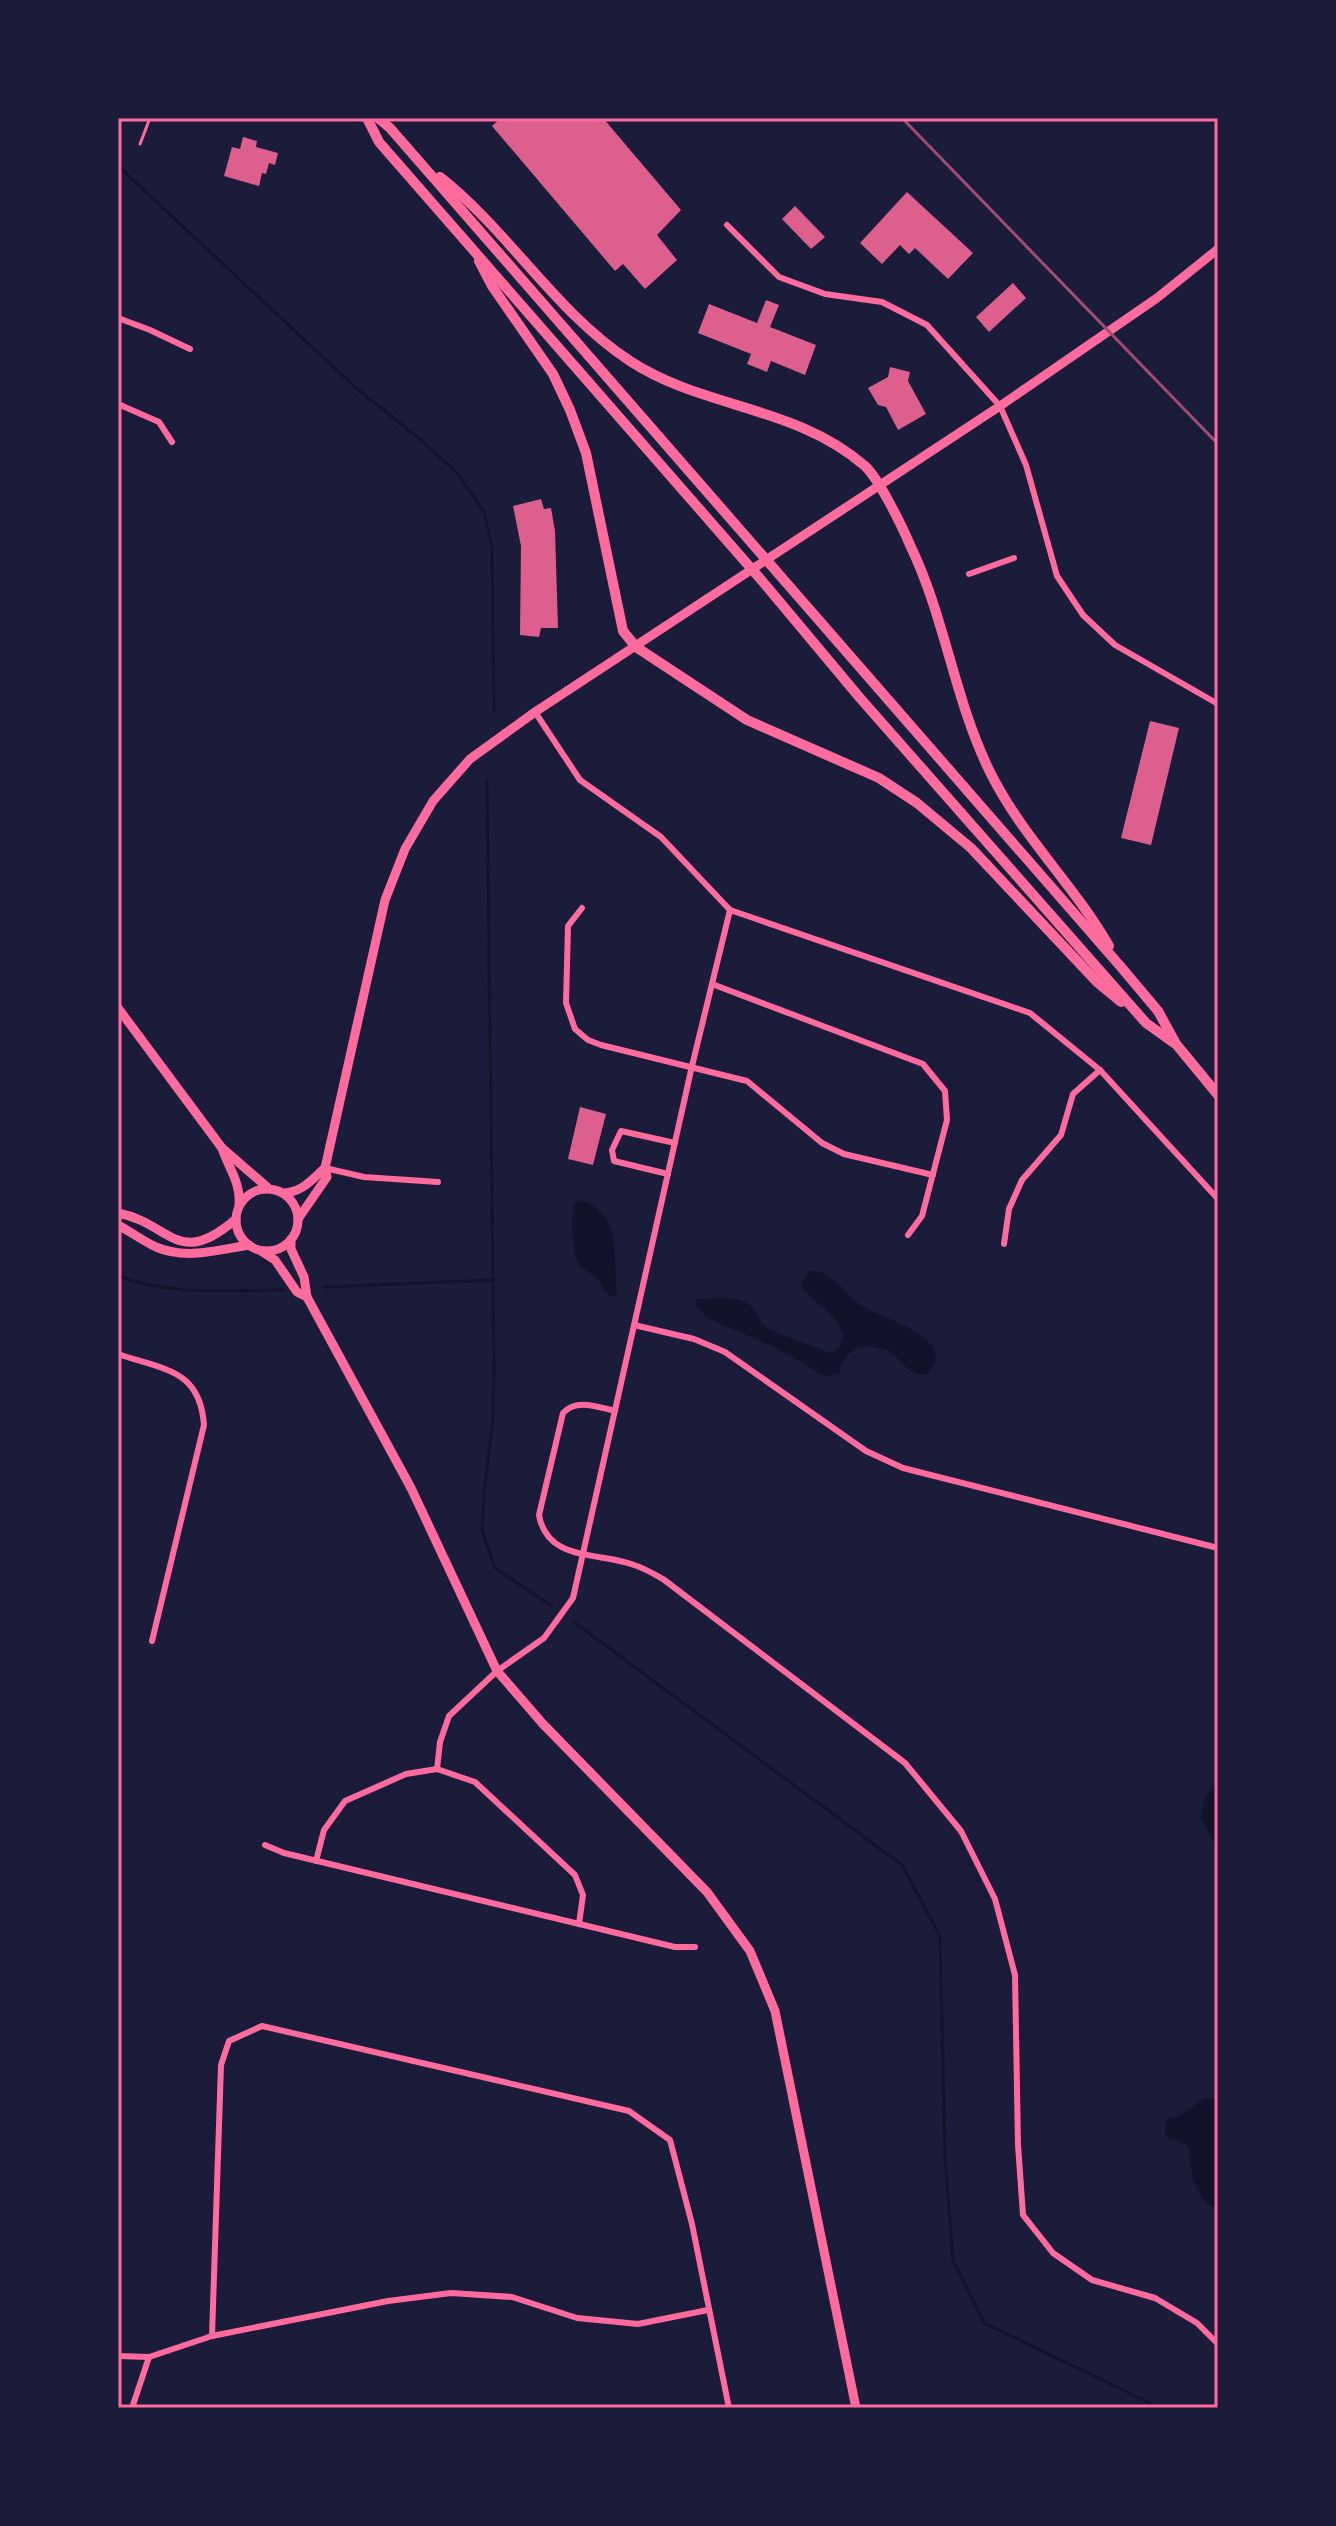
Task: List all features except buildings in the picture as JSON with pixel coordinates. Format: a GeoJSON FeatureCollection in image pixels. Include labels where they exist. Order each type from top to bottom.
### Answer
{"type":"FeatureCollection","features":[{"type":"Feature","properties":{"kind":"highway"},"geometry":{"type":"LineString","coordinates":[[367,118],[379,142],[1146,1023]]}},
{"type":"Feature","properties":{"kind":"highway"},"geometry":{"type":"LineString","coordinates":[[378,118],[419,161],[1121,967],[1158,1011],[1176,1044],[1218,1095]]}},
{"type":"Feature","properties":{"kind":"highway"},"geometry":{"type":"LineString","coordinates":[[419,161],[460,193],[561,302],[631,362],[666,380],[772,414],[813,432],[867,468],[926,576],[966,719],[991,775],[1028,832],[1097,924],[1121,967]]}},
{"type":"Feature","properties":{"kind":"highway"},"geometry":{"type":"LineString","coordinates":[[470,245],[492,286],[553,374],[570,410],[586,453],[623,631],[636,647],[747,720],[854,766],[917,803],[971,848],[1098,983],[1176,1044]]}},
{"type":"Feature","properties":{"kind":"main road"},"geometry":{"type":"LineString","coordinates":[[856,2408],[775,2011],[750,1951],[707,1892],[543,1724],[497,1671],[414,1496],[307,1297],[304,1277],[291,1249],[291,1239],[298,1219],[327,1177],[325,1168],[385,900],[405,849],[433,801],[470,759],[535,712],[1000,406],[1157,298],[1218,249]]}},
{"type":"Feature","properties":{"kind":"main road"},"geometry":{"type":"LineString","coordinates":[[118,1008],[222,1148],[259,1182],[283,1193],[295,1192],[325,1168]]}},
{"type":"Feature","properties":{"kind":"main road"},"geometry":{"type":"LineString","coordinates":[[222,1148],[240,1190],[236,1219],[239,1234],[275,1260],[297,1292],[307,1297]]}},
{"type":"Feature","properties":{"kind":"main road"},"geometry":{"type":"LineString","coordinates":[[239,1205],[252,1192],[270,1189]]}},
{"type":"Feature","properties":{"kind":"main road"},"geometry":{"type":"LineString","coordinates":[[283,1193],[292,1202],[298,1219]]}},
{"type":"Feature","properties":{"kind":"main road"},"geometry":{"type":"LineString","coordinates":[[118,1213],[129,1215],[166,1237],[202,1242],[218,1235],[236,1219]]}},
{"type":"Feature","properties":{"kind":"main road"},"geometry":{"type":"LineString","coordinates":[[118,1225],[157,1247],[175,1253],[279,1248],[291,1239]]}},
{"type":"Feature","properties":{"kind":"street"},"geometry":{"type":"LineString","coordinates":[[727,225],[779,277],[825,294],[882,302],[927,325],[1000,406],[1026,465],[1057,576],[1083,615],[1115,645],[1218,704]]}},
{"type":"Feature","properties":{"kind":"street"},"geometry":{"type":"LineString","coordinates":[[118,318],[190,349]]}},
{"type":"Feature","properties":{"kind":"street"},"geometry":{"type":"LineString","coordinates":[[118,404],[159,422],[172,442]]}},
{"type":"Feature","properties":{"kind":"street"},"geometry":{"type":"LineString","coordinates":[[969,574],[1014,558]]}},
{"type":"Feature","properties":{"kind":"street"},"geometry":{"type":"LineString","coordinates":[[535,712],[580,780],[661,837],[730,910],[1030,1013],[1100,1070],[1218,1199]]}},
{"type":"Feature","properties":{"kind":"street"},"geometry":{"type":"LineString","coordinates":[[582,908],[568,926],[566,1003],[575,1029],[593,1043],[747,1081],[822,1143],[844,1154],[933,1175]]}},
{"type":"Feature","properties":{"kind":"street"},"geometry":{"type":"LineString","coordinates":[[437,1769],[440,1742],[449,1716],[497,1671],[544,1638],[573,1598],[730,910]]}},
{"type":"Feature","properties":{"kind":"street"},"geometry":{"type":"LineString","coordinates":[[712,984],[923,1064],[945,1091],[947,1120],[933,1175],[922,1216],[908,1235]]}},
{"type":"Feature","properties":{"kind":"street"},"geometry":{"type":"LineString","coordinates":[[1004,1244],[1009,1209],[1022,1180],[1061,1135],[1073,1094],[1100,1070]]}},
{"type":"Feature","properties":{"kind":"street"},"geometry":{"type":"LineString","coordinates":[[668,1174],[614,1161],[612,1150],[621,1131],[675,1143]]}},
{"type":"Feature","properties":{"kind":"street"},"geometry":{"type":"LineString","coordinates":[[325,1168],[364,1177],[438,1182]]}},
{"type":"Feature","properties":{"kind":"street"},"geometry":{"type":"LineString","coordinates":[[634,1325],[694,1339],[725,1352],[866,1451],[903,1468],[1218,1548]]}},
{"type":"Feature","properties":{"kind":"street"},"geometry":{"type":"LineString","coordinates":[[118,1354],[185,1377],[202,1402],[204,1425],[152,1641]]}},
{"type":"Feature","properties":{"kind":"street"},"geometry":{"type":"LineString","coordinates":[[615,1411],[577,1404],[563,1413],[539,1515],[543,1530],[553,1542],[584,1556],[633,1564],[663,1579],[905,1763],[961,1831],[995,1899],[1015,1975],[1018,2145],[1023,2215],[1053,2253],[1092,2280],[1155,2298],[1197,2323],[1218,2344]]}},
{"type":"Feature","properties":{"kind":"street"},"geometry":{"type":"LineString","coordinates":[[316,1861],[324,1830],[345,1801],[406,1774],[437,1769],[475,1782],[575,1875],[583,1895],[579,1924]]}},
{"type":"Feature","properties":{"kind":"street"},"geometry":{"type":"LineString","coordinates":[[265,1845],[316,1861],[675,1947],[695,1947]]}},
{"type":"Feature","properties":{"kind":"street"},"geometry":{"type":"LineString","coordinates":[[212,2336],[221,2065],[229,2041],[262,2026],[629,2111],[670,2140],[692,2224],[729,2408]]}},
{"type":"Feature","properties":{"kind":"street"},"geometry":{"type":"LineString","coordinates":[[118,2356],[149,2357],[212,2336],[388,2301],[451,2293],[512,2297],[577,2318],[638,2324],[708,2310]]}},
{"type":"Feature","properties":{"kind":"street"},"geometry":{"type":"LineString","coordinates":[[132,2408],[149,2357]]}},
{"type":"Feature","properties":{"kind":"lane"},"geometry":{"type":"LineString","coordinates":[[140,144],[150,118]]}},
{"type":"Feature","properties":{"kind":"shaded area"},"geometry":{"type":"Polygon","coordinates":[[[581,1200],[595,1207],[611,1227],[617,1293],[614,1297],[577,1259],[573,1243],[573,1214],[575,1202],[581,1200]]]}},
{"type":"Feature","properties":{"kind":"shaded area"},"geometry":{"type":"Polygon","coordinates":[[[809,1271],[825,1274],[864,1307],[903,1325],[928,1341],[935,1351],[935,1362],[927,1375],[909,1369],[887,1350],[863,1347],[846,1358],[839,1374],[828,1376],[778,1349],[708,1318],[695,1305],[696,1299],[742,1301],[753,1308],[768,1329],[833,1354],[840,1346],[843,1335],[830,1314],[801,1285],[809,1271]]]}},
{"type":"Feature","properties":{"kind":"shaded area"},"geometry":{"type":"Polygon","coordinates":[[[1218,1785],[1218,1869],[1216,1846],[1201,1818],[1205,1796],[1218,1785]]]}},
{"type":"Feature","properties":{"kind":"shaded area"},"geometry":{"type":"Polygon","coordinates":[[[1204,2098],[1218,2099],[1218,2209],[1204,2200],[1199,2192],[1192,2174],[1189,2147],[1179,2140],[1170,2141],[1165,2135],[1168,2118],[1180,2116],[1204,2098]]]}},
{"type":"Feature","properties":{"kind":"waterway"},"geometry":{"type":"LineString","coordinates":[[118,166],[356,388],[457,473],[484,512],[492,547],[494,711]]}},
{"type":"Feature","properties":{"kind":"waterway"},"geometry":{"type":"LineString","coordinates":[[487,781],[494,1369],[493,1417],[482,1530],[495,1568],[552,1606]]}},
{"type":"Feature","properties":{"kind":"waterway"},"geometry":{"type":"LineString","coordinates":[[118,1276],[158,1287],[179,1289],[285,1290]]}},
{"type":"Feature","properties":{"kind":"waterway"},"geometry":{"type":"LineString","coordinates":[[324,1287],[494,1280]]}},
{"type":"Feature","properties":{"kind":"waterway"},"geometry":{"type":"LineString","coordinates":[[574,1622],[902,1865],[940,1936],[945,2156],[953,2260],[984,2323],[1148,2402],[1154,2408]]}},
{"type":"Feature","properties":{"kind":"railway"},"geometry":{"type":"LineString","coordinates":[[902,118],[1218,444]]}}]}
